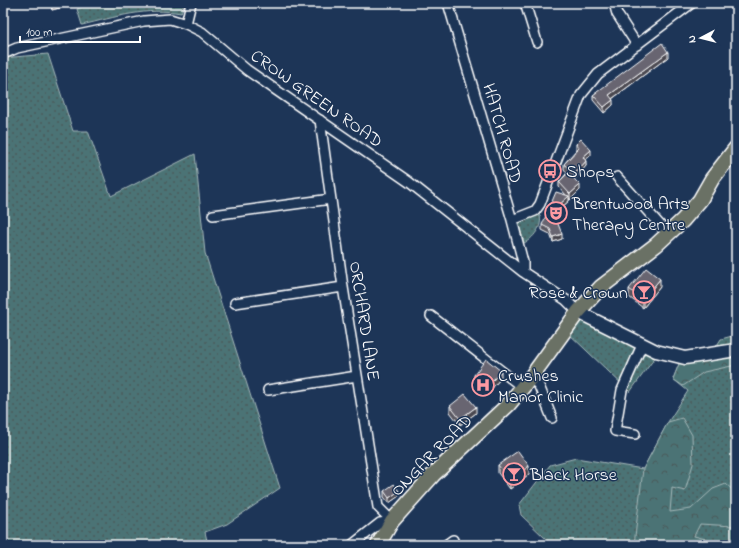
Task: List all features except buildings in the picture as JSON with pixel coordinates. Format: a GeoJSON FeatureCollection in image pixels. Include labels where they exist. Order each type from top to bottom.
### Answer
{"type":"FeatureCollection","features":[{"type":"Feature","properties":{"kind":"main road","name":"ONGAR ROAD"},"geometry":{"type":"LineString","coordinates":[[378,545],[392,521],[441,466],[489,423],[527,382],[578,312],[601,287],[668,234],[700,200],[712,179],[736,148]]}},
{"type":"Feature","properties":{"kind":"street"},"geometry":{"type":"LineString","coordinates":[[186,24],[191,3]]}},
{"type":"Feature","properties":{"kind":"street","name":"HATCH ROAD"},"geometry":{"type":"LineString","coordinates":[[448,3],[512,220],[523,262],[523,272]]}},
{"type":"Feature","properties":{"kind":"street"},"geometry":{"type":"LineString","coordinates":[[525,3],[537,42]]}},
{"type":"Feature","properties":{"kind":"street"},"geometry":{"type":"LineString","coordinates":[[614,3],[617,14],[637,45]]}},
{"type":"Feature","properties":{"kind":"street"},"geometry":{"type":"LineString","coordinates":[[512,220],[535,211],[540,204],[581,95],[588,85],[598,74],[692,3]]}},
{"type":"Feature","properties":{"kind":"street","name":"CROW GREEN ROAD"},"geometry":{"type":"LineString","coordinates":[[3,54],[17,48],[144,21],[170,19],[186,24],[202,32],[247,70],[409,182],[523,272],[566,300],[578,312]]}},
{"type":"Feature","properties":{"kind":"street","name":"ORCHARD LANE"},"geometry":{"type":"LineString","coordinates":[[320,120],[343,287],[378,507],[392,521]]}},
{"type":"Feature","properties":{"kind":"street"},"geometry":{"type":"LineString","coordinates":[[617,177],[668,234]]}},
{"type":"Feature","properties":{"kind":"street"},"geometry":{"type":"LineString","coordinates":[[213,215],[330,199]]}},
{"type":"Feature","properties":{"kind":"street"},"geometry":{"type":"LineString","coordinates":[[234,303],[343,287]]}},
{"type":"Feature","properties":{"kind":"street"},"geometry":{"type":"LineString","coordinates":[[578,312],[642,345],[656,351],[685,358],[736,350]]}},
{"type":"Feature","properties":{"kind":"street"},"geometry":{"type":"LineString","coordinates":[[431,316],[527,382],[538,386],[552,418]]}},
{"type":"Feature","properties":{"kind":"street"},"geometry":{"type":"LineString","coordinates":[[635,434],[615,431],[622,390],[642,345]]}},
{"type":"Feature","properties":{"kind":"street"},"geometry":{"type":"LineString","coordinates":[[268,390],[357,376]]}},
{"type":"Feature","properties":{"kind":"street"},"geometry":{"type":"LineString","coordinates":[[352,545],[380,524],[392,521]]}},
{"type":"Feature","properties":{"kind":"green space"},"geometry":{"type":"Polygon","coordinates":[[[90,3],[184,3],[181,13],[168,11],[143,12],[82,25],[77,9],[90,3]]]}},
{"type":"Feature","properties":{"kind":"green space"},"geometry":{"type":"Polygon","coordinates":[[[48,54],[73,131],[88,131],[111,196],[195,154],[205,253],[280,488],[227,524],[205,532],[208,545],[3,545],[3,58],[48,54]]]}},
{"type":"Feature","properties":{"kind":"green space"},"geometry":{"type":"Polygon","coordinates":[[[536,214],[540,216],[541,220],[539,228],[534,235],[524,243],[519,224],[523,219],[536,214]]]}},
{"type":"Feature","properties":{"kind":"green space"},"geometry":{"type":"Polygon","coordinates":[[[578,312],[659,352],[630,392],[565,330],[578,312]]]}},
{"type":"Feature","properties":{"kind":"green space"},"geometry":{"type":"Polygon","coordinates":[[[736,335],[736,545],[540,545],[546,539],[521,515],[519,505],[550,465],[576,458],[643,469],[668,422],[688,391],[673,379],[681,359],[712,353],[721,339],[736,335]]]}},
{"type":"Feature","properties":{"kind":"green space"},"geometry":{"type":"Polygon","coordinates":[[[736,350],[736,365],[704,372],[683,386],[673,379],[681,359],[736,350]]]}},
{"type":"Feature","properties":{"kind":"green space"},"geometry":{"type":"Polygon","coordinates":[[[682,418],[692,435],[693,464],[685,491],[672,488],[670,512],[691,509],[713,489],[726,484],[736,493],[736,523],[733,526],[700,524],[694,536],[706,539],[705,545],[634,545],[643,469],[668,422],[682,418]]]}},
{"type":"Feature","properties":{"kind":"place","name":"Shops"},"geometry":{"type":"Point","coordinates":[550,171]}},
{"type":"Feature","properties":{"kind":"place","name":"Brentwood Arts Therapy Centre"},"geometry":{"type":"Point","coordinates":[556,213]}},
{"type":"Feature","properties":{"kind":"place","name":"Rose & Crown"},"geometry":{"type":"Point","coordinates":[644,292]}},
{"type":"Feature","properties":{"kind":"place","name":"Crushes Manor Clinic"},"geometry":{"type":"Point","coordinates":[483,385]}},
{"type":"Feature","properties":{"kind":"place","name":"Black Horse"},"geometry":{"type":"Point","coordinates":[514,474]}}]}
